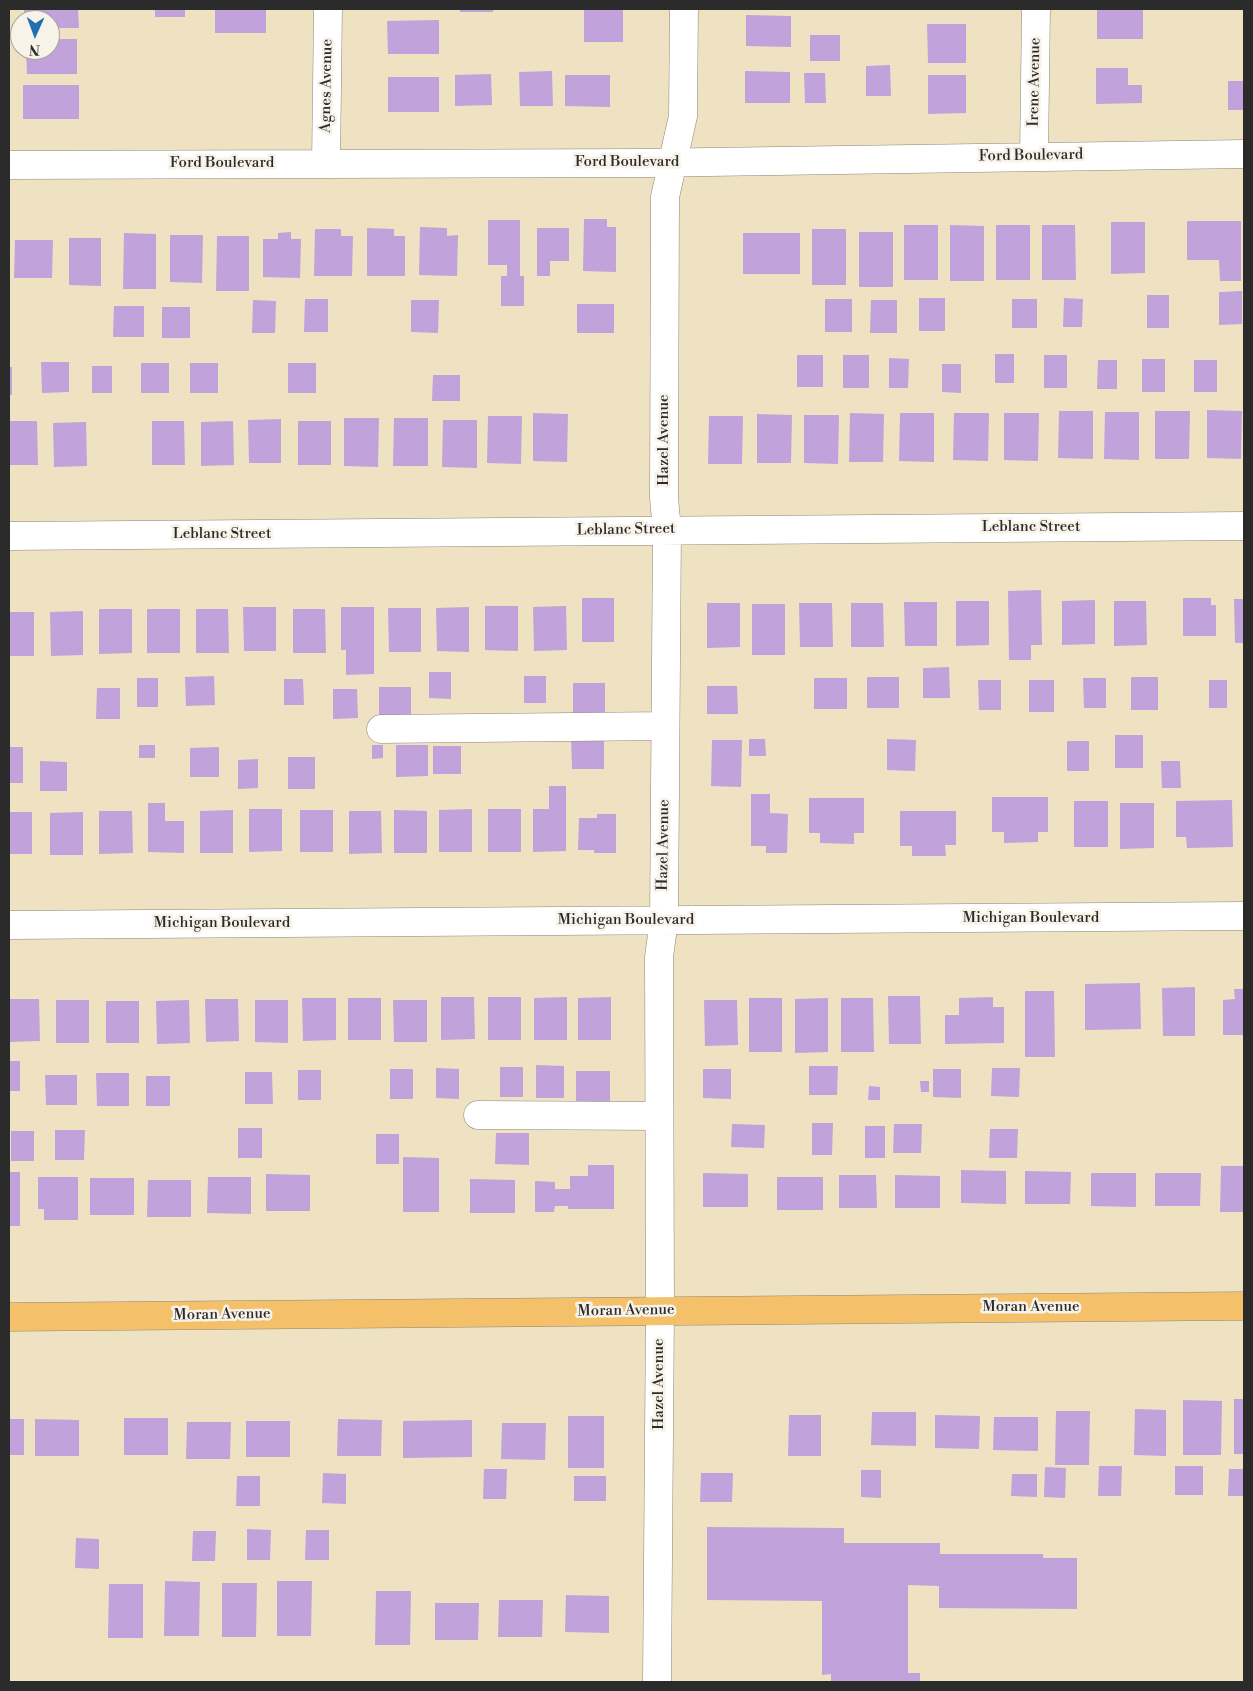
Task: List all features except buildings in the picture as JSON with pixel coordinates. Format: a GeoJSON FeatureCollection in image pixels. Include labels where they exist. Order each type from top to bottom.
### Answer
{"type":"FeatureCollection","features":[{"type":"Feature","properties":{"kind":"main road","name":"Moran Avenue"},"geometry":{"type":"LineString","coordinates":[[9,1317],[1244,1306]]}},
{"type":"Feature","properties":{"kind":"street","name":"Agnes Avenue"},"geometry":{"type":"LineString","coordinates":[[326,163],[328,9]]}},
{"type":"Feature","properties":{"kind":"street","name":"Hazel Avenue"},"geometry":{"type":"LineString","coordinates":[[657,1682],[660,1310],[659,957],[664,920],[666,726],[667,530],[664,498],[665,197],[683,116],[684,9]]}},
{"type":"Feature","properties":{"kind":"street","name":"Irene Avenue"},"geometry":{"type":"LineString","coordinates":[[1034,156],[1036,9]]}},
{"type":"Feature","properties":{"kind":"street","name":"Ford Boulevard"},"geometry":{"type":"LineString","coordinates":[[9,165],[674,162],[1244,154]]}},
{"type":"Feature","properties":{"kind":"street","name":"Leblanc Street"},"geometry":{"type":"LineString","coordinates":[[9,536],[1244,526]]}},
{"type":"Feature","properties":{"kind":"street"},"geometry":{"type":"LineString","coordinates":[[381,729],[666,726]]}},
{"type":"Feature","properties":{"kind":"street","name":"Michigan Boulevard"},"geometry":{"type":"LineString","coordinates":[[9,925],[1244,916]]}},
{"type":"Feature","properties":{"kind":"street"},"geometry":{"type":"LineString","coordinates":[[478,1114],[659,1116]]}}]}
